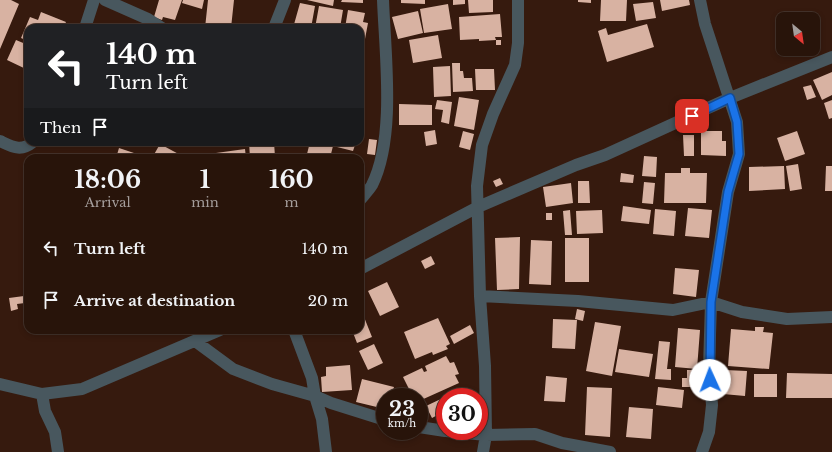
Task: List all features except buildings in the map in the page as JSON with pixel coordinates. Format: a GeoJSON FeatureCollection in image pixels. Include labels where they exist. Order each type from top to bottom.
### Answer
{"type":"FeatureCollection","features":[{"type":"Feature","properties":{"kind":"street"},"geometry":{"type":"LineString","coordinates":[[86,24],[94,0]]}},
{"type":"Feature","properties":{"kind":"street"},"geometry":{"type":"LineString","coordinates":[[105,0],[148,18],[156,24]]}},
{"type":"Feature","properties":{"kind":"street"},"geometry":{"type":"LineString","coordinates":[[276,24],[285,0]]}},
{"type":"Feature","properties":{"kind":"street"},"geometry":{"type":"LineString","coordinates":[[364,195],[371,186],[386,141],[387,106],[383,0]]}},
{"type":"Feature","properties":{"kind":"street"},"geometry":{"type":"LineString","coordinates":[[485,388],[480,296],[477,186],[482,146],[492,114],[515,65],[518,43],[518,0]]}},
{"type":"Feature","properties":{"kind":"street"},"geometry":{"type":"LineString","coordinates":[[700,0],[705,24],[737,122],[739,154],[728,192],[711,302],[709,368],[712,405],[709,432],[702,452]]}},
{"type":"Feature","properties":{"kind":"street"},"geometry":{"type":"LineString","coordinates":[[364,267],[478,208],[576,165],[612,152],[730,98],[832,57]]}},
{"type":"Feature","properties":{"kind":"street"},"geometry":{"type":"LineString","coordinates":[[0,141],[17,149],[28,146]]}},
{"type":"Feature","properties":{"kind":"street"},"geometry":{"type":"LineString","coordinates":[[480,296],[578,301],[673,310],[711,302],[742,312],[787,319],[832,317]]}},
{"type":"Feature","properties":{"kind":"street"},"geometry":{"type":"LineString","coordinates":[[0,384],[42,394],[82,390],[211,334]]}},
{"type":"Feature","properties":{"kind":"street"},"geometry":{"type":"LineString","coordinates":[[296,334],[312,378],[315,396],[322,419],[326,452]]}},
{"type":"Feature","properties":{"kind":"street"},"geometry":{"type":"LineString","coordinates":[[195,341],[233,369],[272,384],[315,396],[331,403],[376,417]]}},
{"type":"Feature","properties":{"kind":"street"},"geometry":{"type":"LineString","coordinates":[[42,394],[45,411],[55,432],[58,452]]}},
{"type":"Feature","properties":{"kind":"street"},"geometry":{"type":"LineString","coordinates":[[488,435],[535,434],[562,443],[610,452]]}},
{"type":"Feature","properties":{"kind":"street"},"geometry":{"type":"LineString","coordinates":[[483,452],[485,440]]}},
{"type":"Feature","properties":{"kind":"route"},"geometry":{"type":"LineString","coordinates":[[692,116],[730,98],[737,122],[739,154],[728,192],[711,302],[710,380]]}}]}
